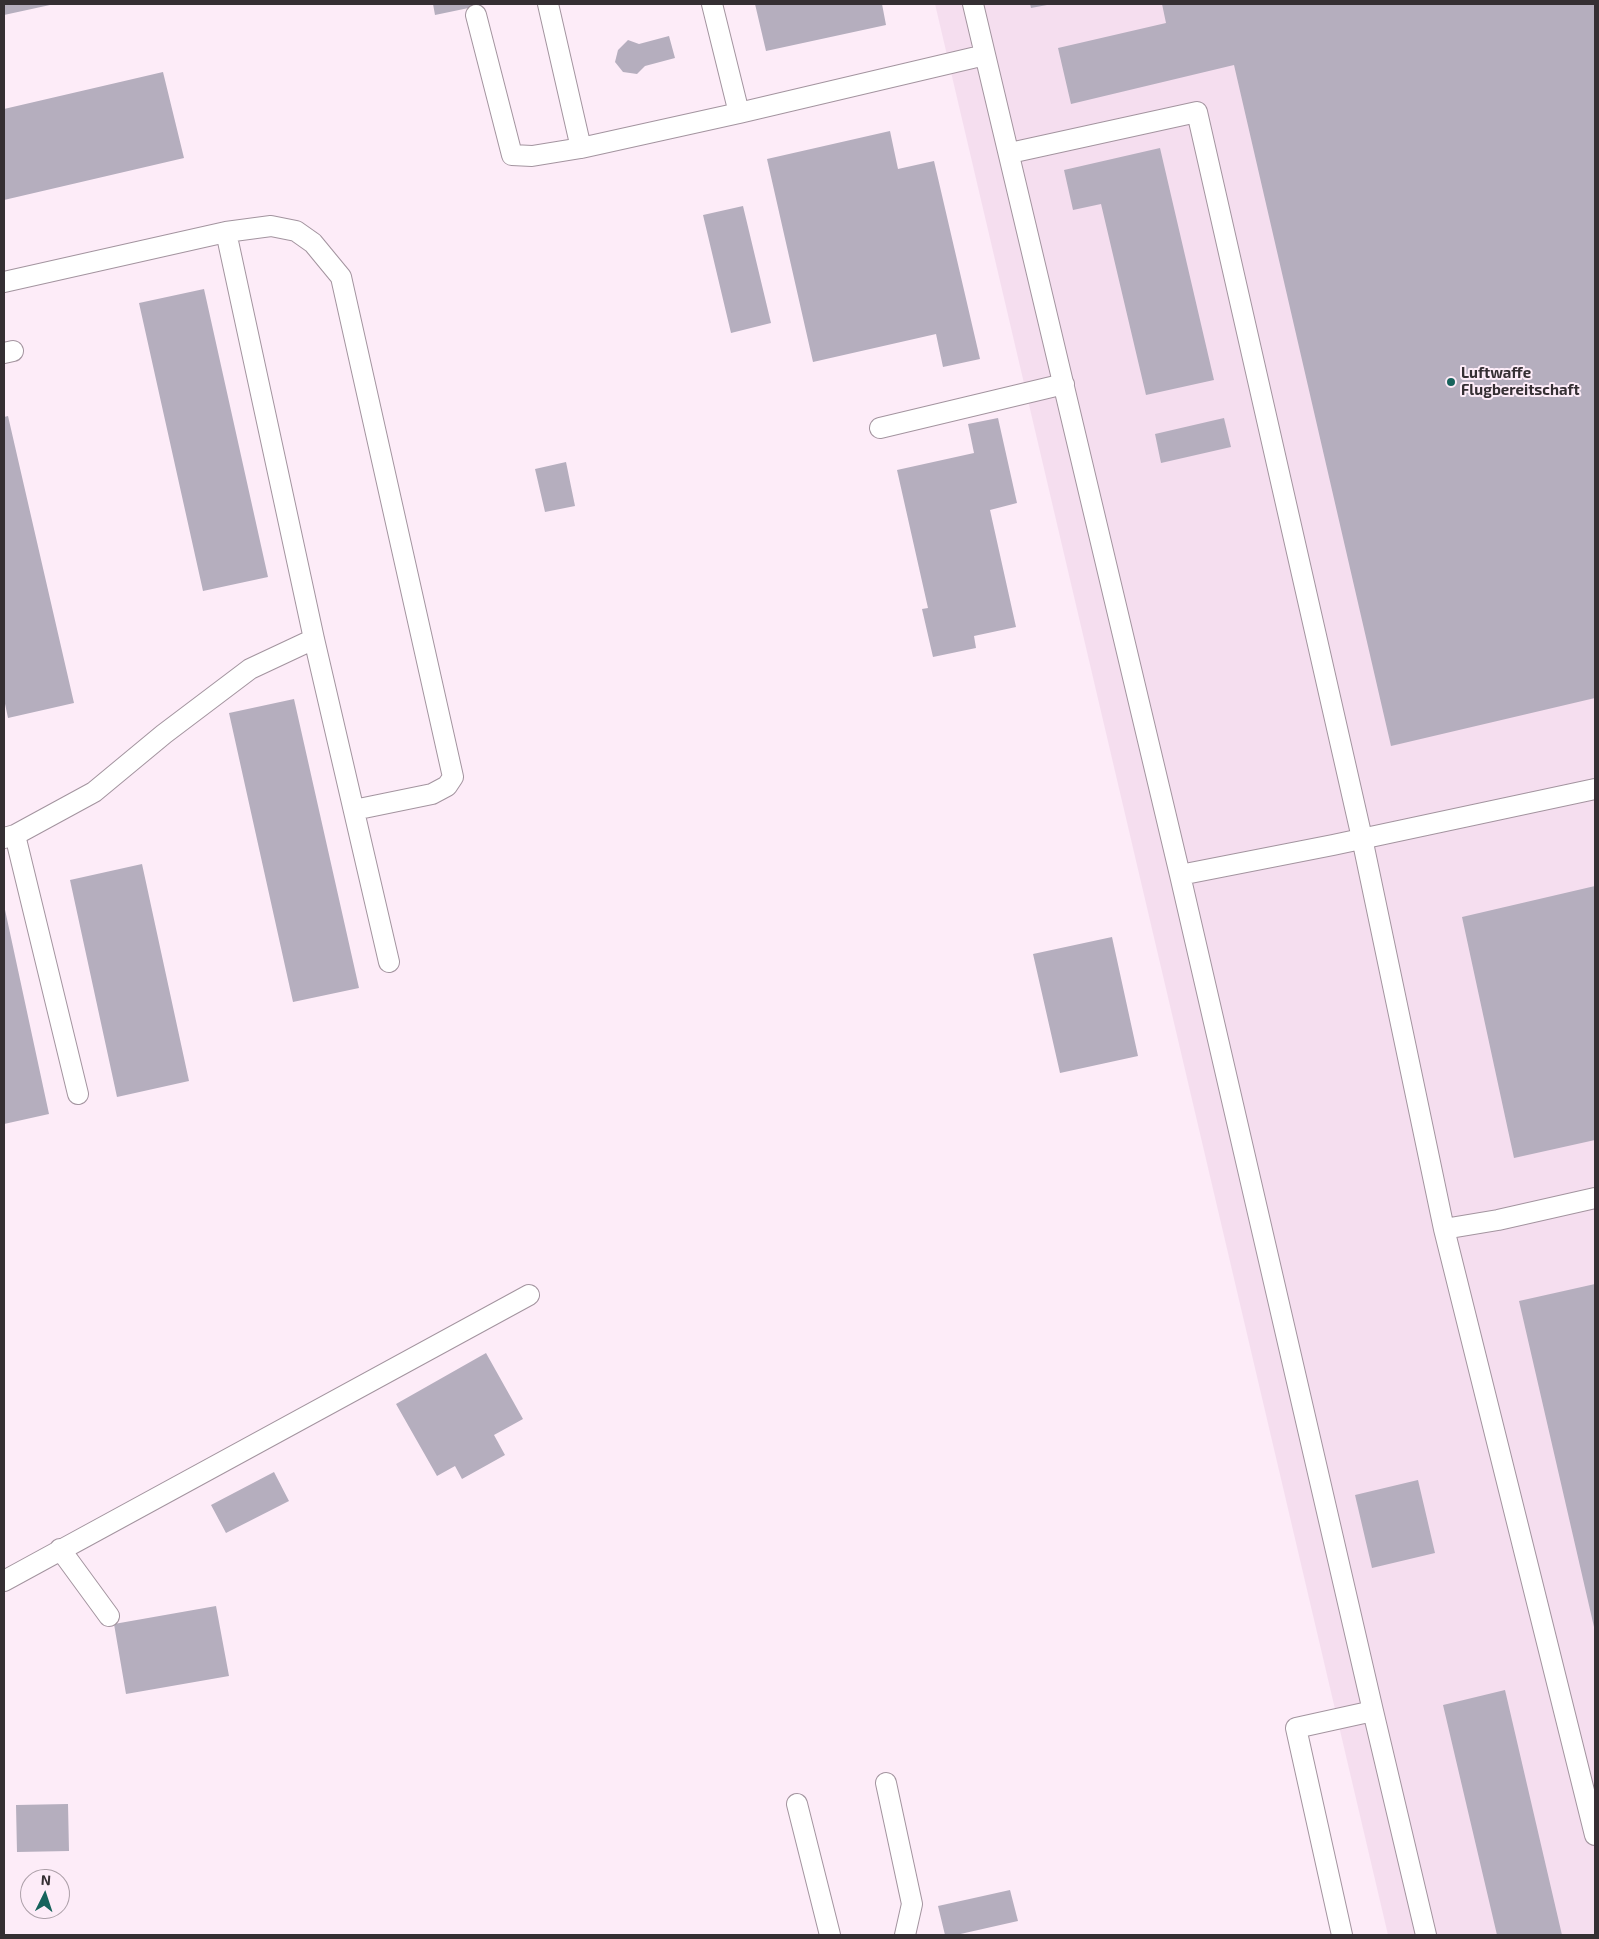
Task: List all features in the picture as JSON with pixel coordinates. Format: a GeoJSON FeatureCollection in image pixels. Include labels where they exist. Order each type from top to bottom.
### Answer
{"type":"FeatureCollection","features":[{"type":"Feature","properties":{"kind":"lane"},"geometry":{"type":"LineString","coordinates":[[548,4],[581,148]]}},
{"type":"Feature","properties":{"kind":"lane"},"geometry":{"type":"LineString","coordinates":[[712,4],[738,113]]}},
{"type":"Feature","properties":{"kind":"lane"},"geometry":{"type":"LineString","coordinates":[[973,4],[1010,153],[1180,875],[1426,1935]]}},
{"type":"Feature","properties":{"kind":"lane"},"geometry":{"type":"LineString","coordinates":[[476,15],[512,155],[532,156],[581,148],[985,55]]}},
{"type":"Feature","properties":{"kind":"lane"},"geometry":{"type":"LineString","coordinates":[[1010,153],[1197,112],[1362,838],[1444,1229],[1595,1835]]}},
{"type":"Feature","properties":{"kind":"lane"},"geometry":{"type":"LineString","coordinates":[[4,282],[226,232],[271,226],[296,231],[313,243],[340,277],[453,777],[448,786],[432,794],[354,810]]}},
{"type":"Feature","properties":{"kind":"lane"},"geometry":{"type":"LineString","coordinates":[[226,232],[314,639],[389,962]]}},
{"type":"Feature","properties":{"kind":"lane"},"geometry":{"type":"LineString","coordinates":[[880,428],[1064,384]]}},
{"type":"Feature","properties":{"kind":"lane"},"geometry":{"type":"LineString","coordinates":[[78,1094],[9,837],[94,792],[164,734],[250,670],[314,639]]}},
{"type":"Feature","properties":{"kind":"lane"},"geometry":{"type":"LineString","coordinates":[[1180,875],[1595,788]]}},
{"type":"Feature","properties":{"kind":"lane"},"geometry":{"type":"LineString","coordinates":[[1444,1229],[1498,1220],[1595,1198]]}},
{"type":"Feature","properties":{"kind":"lane"},"geometry":{"type":"LineString","coordinates":[[4,1581],[529,1295]]}},
{"type":"Feature","properties":{"kind":"lane"},"geometry":{"type":"LineString","coordinates":[[60,1549],[109,1616]]}},
{"type":"Feature","properties":{"kind":"lane"},"geometry":{"type":"LineString","coordinates":[[1342,1935],[1296,1728],[1373,1711]]}},
{"type":"Feature","properties":{"kind":"lane"},"geometry":{"type":"LineString","coordinates":[[886,1783],[912,1904],[905,1935]]}},
{"type":"Feature","properties":{"kind":"lane"},"geometry":{"type":"LineString","coordinates":[[797,1804],[830,1935]]}},
{"type":"Feature","properties":{"kind":"shaded area"},"geometry":{"type":"Polygon","coordinates":[[[935,4],[1595,4],[1595,1935],[1388,1935],[935,4]]]}},
{"type":"Feature","properties":{"kind":"building"},"geometry":{"type":"Polygon","coordinates":[[[4,4],[50,4],[50,5],[4,15],[4,4]]]}},
{"type":"Feature","properties":{"kind":"building"},"geometry":{"type":"Polygon","coordinates":[[[433,4],[483,4],[483,5],[435,15],[433,4]]]}},
{"type":"Feature","properties":{"kind":"building"},"geometry":{"type":"Polygon","coordinates":[[[755,4],[882,4],[886,25],[766,51],[755,4]]]}},
{"type":"Feature","properties":{"kind":"building"},"geometry":{"type":"Polygon","coordinates":[[[1030,4],[1047,4],[1047,5],[1031,8],[1030,4]]]}},
{"type":"Feature","properties":{"kind":"building","name":"Luftwaffe Flugbereitschaft"},"geometry":{"type":"Polygon","coordinates":[[[1162,4],[1595,4],[1595,698],[1391,746],[1234,65],[1071,104],[1058,48],[1166,23],[1162,4]]]}},
{"type":"Feature","properties":{"kind":"building"},"geometry":{"type":"Polygon","coordinates":[[[669,36],[675,58],[645,66],[637,74],[623,72],[615,62],[618,50],[628,40],[639,44],[669,36]]]}},
{"type":"Feature","properties":{"kind":"building"},"geometry":{"type":"Polygon","coordinates":[[[163,72],[184,158],[4,200],[4,109],[163,72]]]}},
{"type":"Feature","properties":{"kind":"building"},"geometry":{"type":"Polygon","coordinates":[[[890,131],[898,169],[934,161],[980,359],[943,367],[936,334],[813,362],[767,159],[890,131]]]}},
{"type":"Feature","properties":{"kind":"building"},"geometry":{"type":"Polygon","coordinates":[[[1160,148],[1214,380],[1146,395],[1101,204],[1073,210],[1064,170],[1160,148]]]}},
{"type":"Feature","properties":{"kind":"building"},"geometry":{"type":"Polygon","coordinates":[[[743,206],[771,323],[731,333],[703,215],[743,206]]]}},
{"type":"Feature","properties":{"kind":"building"},"geometry":{"type":"Polygon","coordinates":[[[204,289],[268,577],[203,591],[139,303],[204,289]]]}},
{"type":"Feature","properties":{"kind":"building"},"geometry":{"type":"Polygon","coordinates":[[[8,416],[74,703],[8,718],[4,699],[4,417],[8,416]]]}},
{"type":"Feature","properties":{"kind":"building"},"geometry":{"type":"Polygon","coordinates":[[[998,418],[1017,503],[990,510],[1016,627],[974,636],[976,648],[933,657],[922,609],[928,608],[897,470],[974,453],[968,424],[998,418]]]}},
{"type":"Feature","properties":{"kind":"building"},"geometry":{"type":"Polygon","coordinates":[[[1224,418],[1231,447],[1161,463],[1155,434],[1224,418]]]}},
{"type":"Feature","properties":{"kind":"building"},"geometry":{"type":"Polygon","coordinates":[[[566,462],[575,506],[545,512],[535,469],[566,462]]]}},
{"type":"Feature","properties":{"kind":"building"},"geometry":{"type":"Polygon","coordinates":[[[294,699],[359,988],[293,1002],[229,713],[294,699]]]}},
{"type":"Feature","properties":{"kind":"building"},"geometry":{"type":"Polygon","coordinates":[[[142,864],[189,1081],[117,1097],[70,880],[142,864]]]}},
{"type":"Feature","properties":{"kind":"building"},"geometry":{"type":"Polygon","coordinates":[[[1595,886],[1595,1140],[1514,1158],[1462,917],[1595,886]]]}},
{"type":"Feature","properties":{"kind":"building"},"geometry":{"type":"Polygon","coordinates":[[[4,905],[49,1114],[4,1124],[4,905]]]}},
{"type":"Feature","properties":{"kind":"building"},"geometry":{"type":"Polygon","coordinates":[[[1112,937],[1138,1056],[1060,1073],[1033,954],[1112,937]]]}},
{"type":"Feature","properties":{"kind":"building"},"geometry":{"type":"Polygon","coordinates":[[[1595,1284],[1595,1627],[1594,1627],[1519,1301],[1595,1284]]]}},
{"type":"Feature","properties":{"kind":"building"},"geometry":{"type":"Polygon","coordinates":[[[486,1353],[523,1419],[494,1435],[505,1455],[462,1479],[455,1466],[437,1476],[396,1404],[486,1353]]]}},
{"type":"Feature","properties":{"kind":"building"},"geometry":{"type":"Polygon","coordinates":[[[274,1472],[289,1501],[226,1533],[211,1505],[274,1472]]]}},
{"type":"Feature","properties":{"kind":"building"},"geometry":{"type":"Polygon","coordinates":[[[1418,1480],[1435,1553],[1372,1568],[1355,1495],[1418,1480]]]}},
{"type":"Feature","properties":{"kind":"building"},"geometry":{"type":"Polygon","coordinates":[[[216,1606],[229,1676],[126,1694],[114,1624],[216,1606]]]}},
{"type":"Feature","properties":{"kind":"building"},"geometry":{"type":"Polygon","coordinates":[[[1505,1690],[1562,1935],[1497,1935],[1443,1705],[1505,1690]]]}},
{"type":"Feature","properties":{"kind":"building"},"geometry":{"type":"Polygon","coordinates":[[[68,1804],[69,1851],[17,1852],[16,1805],[68,1804]]]}},
{"type":"Feature","properties":{"kind":"building"},"geometry":{"type":"Polygon","coordinates":[[[1010,1890],[1018,1921],[956,1935],[945,1935],[938,1906],[1010,1890]]]}},
{"type":"Feature","properties":{"kind":"place","name":"Luftwaffe Flugbereitschaft"},"geometry":{"type":"Point","coordinates":[1451,382]}}]}
